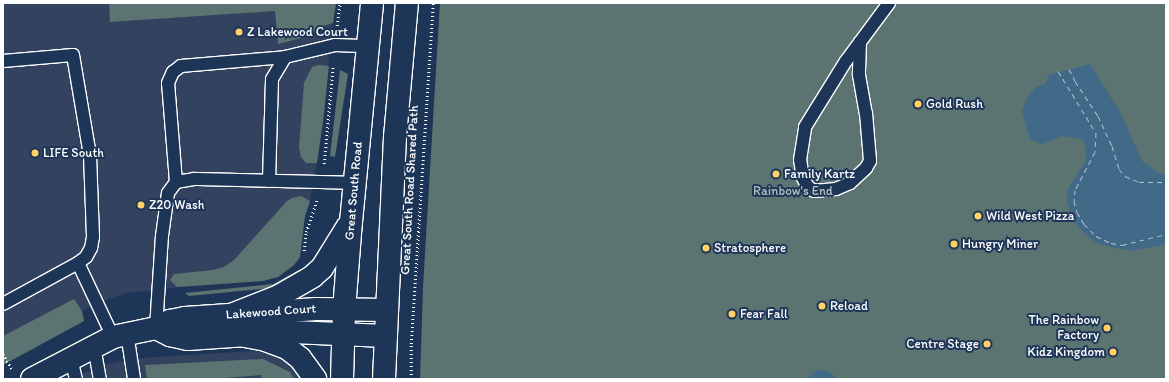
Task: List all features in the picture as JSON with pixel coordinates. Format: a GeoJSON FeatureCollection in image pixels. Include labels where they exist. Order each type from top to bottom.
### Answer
{"type":"FeatureCollection","features":[{"type":"Feature","properties":{"kind":"main road","name":"Great South Road"},"geometry":{"type":"LineString","coordinates":[[342,379],[344,310],[354,182],[372,3]]}},
{"type":"Feature","properties":{"kind":"main road"},"geometry":{"type":"LineString","coordinates":[[384,379],[395,137],[407,3]]}},
{"type":"Feature","properties":{"kind":"main road"},"geometry":{"type":"LineString","coordinates":[[231,315],[279,296],[303,283],[322,268],[351,222]]}},
{"type":"Feature","properties":{"kind":"main road","name":"Lakewood Court"},"geometry":{"type":"LineString","coordinates":[[32,379],[74,369],[111,339],[156,328],[177,319],[317,309],[387,310]]}},
{"type":"Feature","properties":{"kind":"main road","name":"Lakewood Court"},"geometry":{"type":"LineString","coordinates":[[156,328],[170,335],[188,339],[292,332],[386,336]]}},
{"type":"Feature","properties":{"kind":"main road"},"geometry":{"type":"LineString","coordinates":[[245,336],[265,340],[287,348],[300,358],[315,379]]}},
{"type":"Feature","properties":{"kind":"lane"},"geometry":{"type":"LineString","coordinates":[[860,42],[859,75],[866,113],[870,161],[866,168],[850,183],[836,189],[814,191],[808,187],[803,178],[800,160],[805,127],[846,61],[860,42],[889,3]]}},
{"type":"Feature","properties":{"kind":"lane"},"geometry":{"type":"LineString","coordinates":[[156,328],[162,236],[168,193],[176,182],[168,83],[173,72],[182,66],[285,57],[335,46],[368,46]]}},
{"type":"Feature","properties":{"kind":"lane"},"geometry":{"type":"LineString","coordinates":[[3,61],[73,55],[90,154],[93,237],[91,248],[86,256],[78,263],[3,304]]}},
{"type":"Feature","properties":{"kind":"lane"},"geometry":{"type":"LineString","coordinates":[[269,181],[272,79],[285,57]]}},
{"type":"Feature","properties":{"kind":"lane"},"geometry":{"type":"LineString","coordinates":[[176,182],[194,179],[354,182]]}},
{"type":"Feature","properties":{"kind":"lane"},"geometry":{"type":"LineString","coordinates":[[78,263],[111,339],[134,379]]}},
{"type":"Feature","properties":{"kind":"lane"},"geometry":{"type":"LineString","coordinates":[[100,379],[111,339]]}},
{"type":"Feature","properties":{"kind":"path"},"geometry":{"type":"LineString","coordinates":[[303,258],[306,232],[322,182],[340,3]]}},
{"type":"Feature","properties":{"kind":"path","name":"Great South Road Shared Path"},"geometry":{"type":"LineString","coordinates":[[412,379],[411,344],[433,3]]}},
{"type":"Feature","properties":{"kind":"shaded area"},"geometry":{"type":"Polygon","coordinates":[[[3,3],[109,3],[111,22],[335,6],[317,163],[310,201],[305,216],[300,257],[294,265],[278,277],[263,281],[181,287],[127,293],[108,299],[82,311],[84,321],[3,365],[3,3]]]}},
{"type":"Feature","properties":{"kind":"shaded area"},"geometry":{"type":"Polygon","coordinates":[[[1090,64],[1120,112],[1142,161],[1162,175],[1166,173],[1166,244],[1131,251],[1098,244],[1086,235],[1076,224],[1070,212],[1067,201],[1068,189],[1086,160],[1085,144],[1081,139],[1062,136],[1042,144],[1030,140],[1022,111],[1028,97],[1036,87],[1046,84],[1048,75],[1090,64]]]}},
{"type":"Feature","properties":{"kind":"shaded area"},"geometry":{"type":"Polygon","coordinates":[[[254,351],[285,358],[305,379],[68,379],[104,365],[126,360],[254,351]]]}},
{"type":"Feature","properties":{"kind":"shaded area"},"geometry":{"type":"Polygon","coordinates":[[[817,370],[827,371],[838,379],[807,379],[817,370]]]}},
{"type":"Feature","properties":{"kind":"green space"},"geometry":{"type":"Polygon","coordinates":[[[109,3],[336,3],[333,23],[323,26],[305,37],[278,44],[275,11],[110,22],[109,3]]]}},
{"type":"Feature","properties":{"kind":"green space","name":"Rainbow's End"},"geometry":{"type":"Polygon","coordinates":[[[440,3],[1166,3],[1166,379],[420,379],[423,287],[440,3]]]}},
{"type":"Feature","properties":{"kind":"green space"},"geometry":{"type":"Polygon","coordinates":[[[318,65],[329,66],[323,122],[317,163],[306,163],[301,157],[299,148],[304,83],[312,67],[318,65]]]}},
{"type":"Feature","properties":{"kind":"green space"},"geometry":{"type":"Polygon","coordinates":[[[340,70],[348,74],[335,157],[330,156],[340,70]]]}},
{"type":"Feature","properties":{"kind":"green space"},"geometry":{"type":"Polygon","coordinates":[[[301,196],[310,201],[305,216],[300,257],[294,265],[278,277],[263,281],[177,287],[170,280],[174,274],[213,270],[224,267],[234,260],[287,201],[301,196]]]}},
{"type":"Feature","properties":{"kind":"green space"},"geometry":{"type":"Polygon","coordinates":[[[299,270],[305,270],[272,288],[189,296],[185,293],[273,284],[299,270]]]}},
{"type":"Feature","properties":{"kind":"green space"},"geometry":{"type":"Polygon","coordinates":[[[74,299],[82,311],[84,321],[3,365],[3,336],[74,299]]]}},
{"type":"Feature","properties":{"kind":"green space"},"geometry":{"type":"Polygon","coordinates":[[[263,359],[290,372],[294,379],[262,379],[261,375],[211,379],[147,379],[145,365],[263,359]]]}},
{"type":"Feature","properties":{"kind":"ferry route"},"geometry":{"type":"LineString","coordinates":[[1069,69],[1098,116],[1112,146],[1119,169],[1125,176],[1139,182],[1166,182]]}},
{"type":"Feature","properties":{"kind":"ferry route"},"geometry":{"type":"LineString","coordinates":[[1058,71],[1096,133],[1095,152],[1075,190],[1074,201],[1077,212],[1084,224],[1096,236],[1111,243],[1122,245],[1166,234]]}},
{"type":"Feature","properties":{"kind":"place","name":"Z Lakewood Court"},"geometry":{"type":"Point","coordinates":[239,32]}},
{"type":"Feature","properties":{"kind":"place","name":"Gold Rush"},"geometry":{"type":"Point","coordinates":[918,104]}},
{"type":"Feature","properties":{"kind":"place","name":"LIFE South"},"geometry":{"type":"Point","coordinates":[35,153]}},
{"type":"Feature","properties":{"kind":"place","name":"Family Kartz"},"geometry":{"type":"Point","coordinates":[776,174]}},
{"type":"Feature","properties":{"kind":"place","name":"Z20 Wash"},"geometry":{"type":"Point","coordinates":[141,205]}},
{"type":"Feature","properties":{"kind":"place","name":"Wild West Pizza"},"geometry":{"type":"Point","coordinates":[978,216]}},
{"type":"Feature","properties":{"kind":"place","name":"Hungry Miner"},"geometry":{"type":"Point","coordinates":[954,244]}},
{"type":"Feature","properties":{"kind":"place","name":"Stratosphere"},"geometry":{"type":"Point","coordinates":[706,248]}},
{"type":"Feature","properties":{"kind":"place","name":"Reload"},"geometry":{"type":"Point","coordinates":[822,306]}},
{"type":"Feature","properties":{"kind":"place","name":"Fear Fall"},"geometry":{"type":"Point","coordinates":[732,314]}},
{"type":"Feature","properties":{"kind":"place","name":"The Rainbow Factory"},"geometry":{"type":"Point","coordinates":[1107,328]}},
{"type":"Feature","properties":{"kind":"place","name":"Centre Stage"},"geometry":{"type":"Point","coordinates":[987,344]}},
{"type":"Feature","properties":{"kind":"place","name":"Kidz Kingdom"},"geometry":{"type":"Point","coordinates":[1113,352]}}]}
